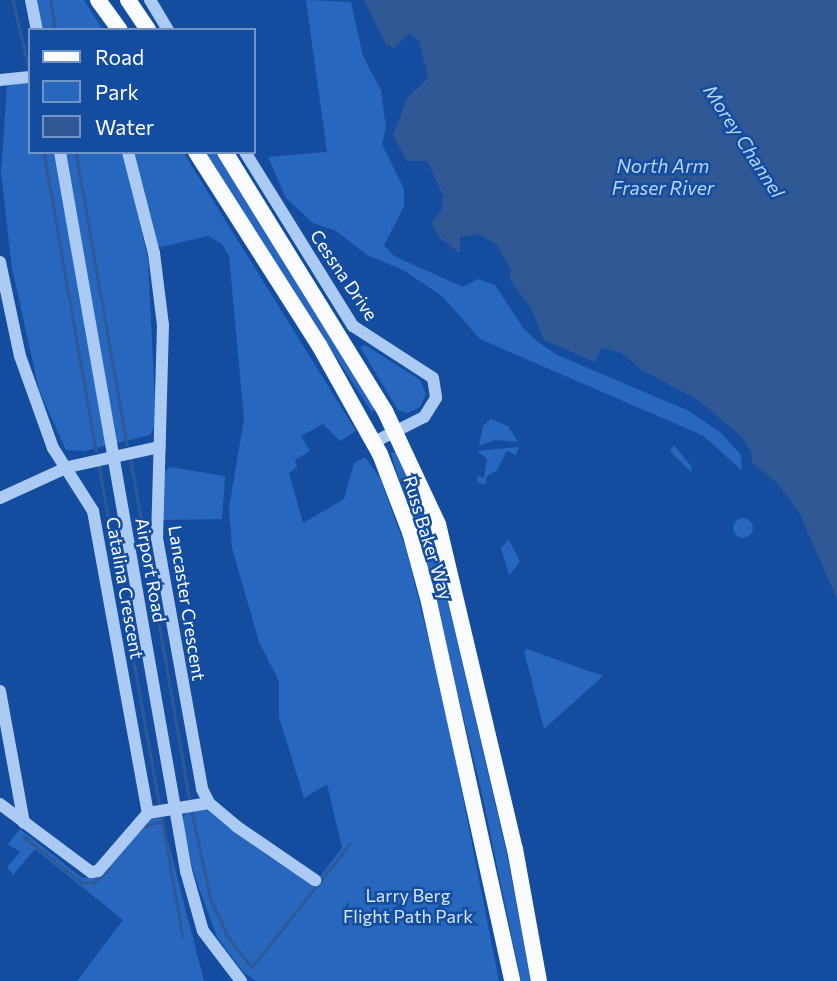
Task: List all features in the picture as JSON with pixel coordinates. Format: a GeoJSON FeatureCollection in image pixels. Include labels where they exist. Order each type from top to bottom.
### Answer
{"type":"FeatureCollection","features":[{"type":"Feature","properties":{"kind":"main road"},"geometry":{"type":"LineString","coordinates":[[128,0],[136,28]]}},
{"type":"Feature","properties":{"kind":"main road"},"geometry":{"type":"LineString","coordinates":[[128,0],[147,28]]}},
{"type":"Feature","properties":{"kind":"main road"},"geometry":{"type":"LineString","coordinates":[[101,4],[107,28]]}},
{"type":"Feature","properties":{"kind":"main road"},"geometry":{"type":"LineString","coordinates":[[101,4],[119,28]]}},
{"type":"Feature","properties":{"kind":"main road","name":"Russ Baker Way"},"geometry":{"type":"LineString","coordinates":[[196,154],[374,442],[410,532],[429,602],[512,981]]}},
{"type":"Feature","properties":{"kind":"main road","name":"Russ Baker Way"},"geometry":{"type":"LineString","coordinates":[[226,154],[396,431],[438,523],[515,849],[539,981]]}},
{"type":"Feature","properties":{"kind":"street"},"geometry":{"type":"LineString","coordinates":[[31,0],[37,28]]}},
{"type":"Feature","properties":{"kind":"street"},"geometry":{"type":"LineString","coordinates":[[150,0],[167,28]]}},
{"type":"Feature","properties":{"kind":"street"},"geometry":{"type":"LineString","coordinates":[[0,80],[28,77]]}},
{"type":"Feature","properties":{"kind":"street","name":"Airport Road"},"geometry":{"type":"LineString","coordinates":[[60,154],[175,808],[197,917],[219,956],[241,981]]}},
{"type":"Feature","properties":{"kind":"street","name":"Lancaster Crescent"},"geometry":{"type":"LineString","coordinates":[[128,154],[161,301],[165,364],[155,515],[161,568],[202,789],[209,803]]}},
{"type":"Feature","properties":{"kind":"street","name":"Cessna Drive"},"geometry":{"type":"LineString","coordinates":[[246,154],[353,326],[433,378],[432,408],[374,442]]}},
{"type":"Feature","properties":{"kind":"street","name":"Catalina Crescent"},"geometry":{"type":"LineString","coordinates":[[0,262],[1,277],[20,356],[53,448],[68,467],[93,511],[148,813]]}},
{"type":"Feature","properties":{"kind":"street"},"geometry":{"type":"LineString","coordinates":[[0,498],[68,467],[160,447]]}},
{"type":"Feature","properties":{"kind":"street"},"geometry":{"type":"LineString","coordinates":[[0,691],[23,823]]}},
{"type":"Feature","properties":{"kind":"street"},"geometry":{"type":"LineString","coordinates":[[0,804],[91,872],[98,871],[148,813],[209,803],[315,880]]}},
{"type":"Feature","properties":{"kind":"green space"},"geometry":{"type":"Polygon","coordinates":[[[38,0],[84,0],[102,28],[42,28],[38,0]]]}},
{"type":"Feature","properties":{"kind":"green space"},"geometry":{"type":"Polygon","coordinates":[[[306,0],[351,2],[363,56],[381,90],[386,128],[382,144],[404,189],[404,207],[384,245],[394,256],[463,287],[478,279],[495,285],[524,329],[538,342],[557,355],[689,411],[721,433],[741,455],[742,471],[704,436],[480,339],[442,296],[403,270],[367,255],[336,231],[313,223],[286,198],[268,157],[327,152],[306,0]]]}},
{"type":"Feature","properties":{"kind":"green space"},"geometry":{"type":"Polygon","coordinates":[[[28,80],[28,154],[124,154],[148,259],[156,423],[150,435],[84,451],[66,450],[39,390],[12,268],[1,173],[7,85],[28,80]]]}},
{"type":"Feature","properties":{"kind":"green space","name":"Larry Berg Flight Path Park"},"geometry":{"type":"Polygon","coordinates":[[[132,154],[184,154],[356,431],[340,441],[323,424],[301,436],[310,451],[295,460],[297,467],[289,473],[303,523],[344,499],[354,463],[365,457],[380,478],[406,549],[444,702],[499,981],[256,981],[243,972],[217,937],[194,874],[182,820],[186,812],[208,810],[315,883],[342,848],[327,784],[304,798],[279,717],[279,681],[259,642],[232,548],[229,508],[244,419],[229,256],[222,244],[208,236],[161,247],[155,244],[132,154]]]}},
{"type":"Feature","properties":{"kind":"green space"},"geometry":{"type":"Polygon","coordinates":[[[204,154],[216,154],[374,408],[373,414],[204,154]]]}},
{"type":"Feature","properties":{"kind":"green space"},"geometry":{"type":"Polygon","coordinates":[[[365,345],[420,380],[426,394],[420,407],[408,413],[398,410],[360,347],[365,345]]]}},
{"type":"Feature","properties":{"kind":"green space"},"geometry":{"type":"Polygon","coordinates":[[[491,419],[508,426],[518,442],[495,440],[479,446],[483,426],[491,419]]]}},
{"type":"Feature","properties":{"kind":"green space"},"geometry":{"type":"Polygon","coordinates":[[[674,445],[692,467],[691,472],[670,451],[674,445]]]}},
{"type":"Feature","properties":{"kind":"green space"},"geometry":{"type":"Polygon","coordinates":[[[519,447],[516,455],[507,451],[497,470],[486,477],[486,484],[478,483],[477,476],[484,478],[487,459],[477,451],[519,447]]]}},
{"type":"Feature","properties":{"kind":"green space"},"geometry":{"type":"Polygon","coordinates":[[[396,452],[422,510],[439,563],[507,855],[531,981],[521,981],[482,794],[420,537],[391,453],[396,452]]]}},
{"type":"Feature","properties":{"kind":"green space"},"geometry":{"type":"Polygon","coordinates":[[[170,467],[225,476],[222,519],[162,520],[161,474],[170,467]]]}},
{"type":"Feature","properties":{"kind":"green space"},"geometry":{"type":"Polygon","coordinates":[[[743,518],[750,521],[753,528],[750,535],[743,538],[736,535],[733,528],[736,521],[743,518]]]}},
{"type":"Feature","properties":{"kind":"green space"},"geometry":{"type":"Polygon","coordinates":[[[509,540],[520,562],[509,575],[501,548],[509,540]]]}},
{"type":"Feature","properties":{"kind":"green space"},"geometry":{"type":"Polygon","coordinates":[[[527,649],[603,676],[544,729],[524,651],[527,649]]]}},
{"type":"Feature","properties":{"kind":"green space"},"geometry":{"type":"Polygon","coordinates":[[[162,818],[204,981],[77,981],[123,920],[35,849],[13,875],[7,867],[20,852],[8,844],[20,829],[82,878],[98,877],[150,819],[162,818]]]}},
{"type":"Feature","properties":{"kind":"water","name":"North Arm Fraser River"},"geometry":{"type":"Polygon","coordinates":[[[364,0],[837,0],[837,599],[800,514],[777,483],[752,463],[751,451],[742,437],[698,400],[640,369],[622,353],[601,348],[595,362],[544,340],[531,308],[510,280],[511,270],[497,245],[478,234],[460,237],[460,253],[441,239],[431,223],[441,211],[443,195],[427,161],[407,161],[393,135],[407,98],[428,78],[419,41],[410,33],[394,48],[386,45],[364,0]]]}},
{"type":"Feature","properties":{"kind":"waterway"},"geometry":{"type":"LineString","coordinates":[[13,0],[28,65]]}},
{"type":"Feature","properties":{"kind":"waterway"},"geometry":{"type":"LineString","coordinates":[[51,0],[55,28]]}},
{"type":"Feature","properties":{"kind":"waterway"},"geometry":{"type":"LineString","coordinates":[[44,154],[96,451]]}},
{"type":"Feature","properties":{"kind":"waterway"},"geometry":{"type":"LineString","coordinates":[[76,154],[127,445]]}},
{"type":"Feature","properties":{"kind":"waterway"},"geometry":{"type":"LineString","coordinates":[[131,460],[190,801]]}},
{"type":"Feature","properties":{"kind":"waterway"},"geometry":{"type":"LineString","coordinates":[[99,465],[160,806]]}},
{"type":"Feature","properties":{"kind":"waterway"},"geometry":{"type":"LineString","coordinates":[[192,812],[211,900],[229,938],[252,967],[350,844]]}},
{"type":"Feature","properties":{"kind":"waterway"},"geometry":{"type":"LineString","coordinates":[[162,818],[183,937]]}},
{"type":"Feature","properties":{"kind":"waterway"},"geometry":{"type":"LineString","coordinates":[[145,826],[162,821]]}},
{"type":"Feature","properties":{"kind":"waterway"},"geometry":{"type":"LineString","coordinates":[[24,837],[82,883],[94,883],[109,868]]}},
{"type":"Feature","properties":{"kind":"water label","name":"Morey Channel"},"geometry":{"type":"Point","coordinates":[744,141]}}]}
